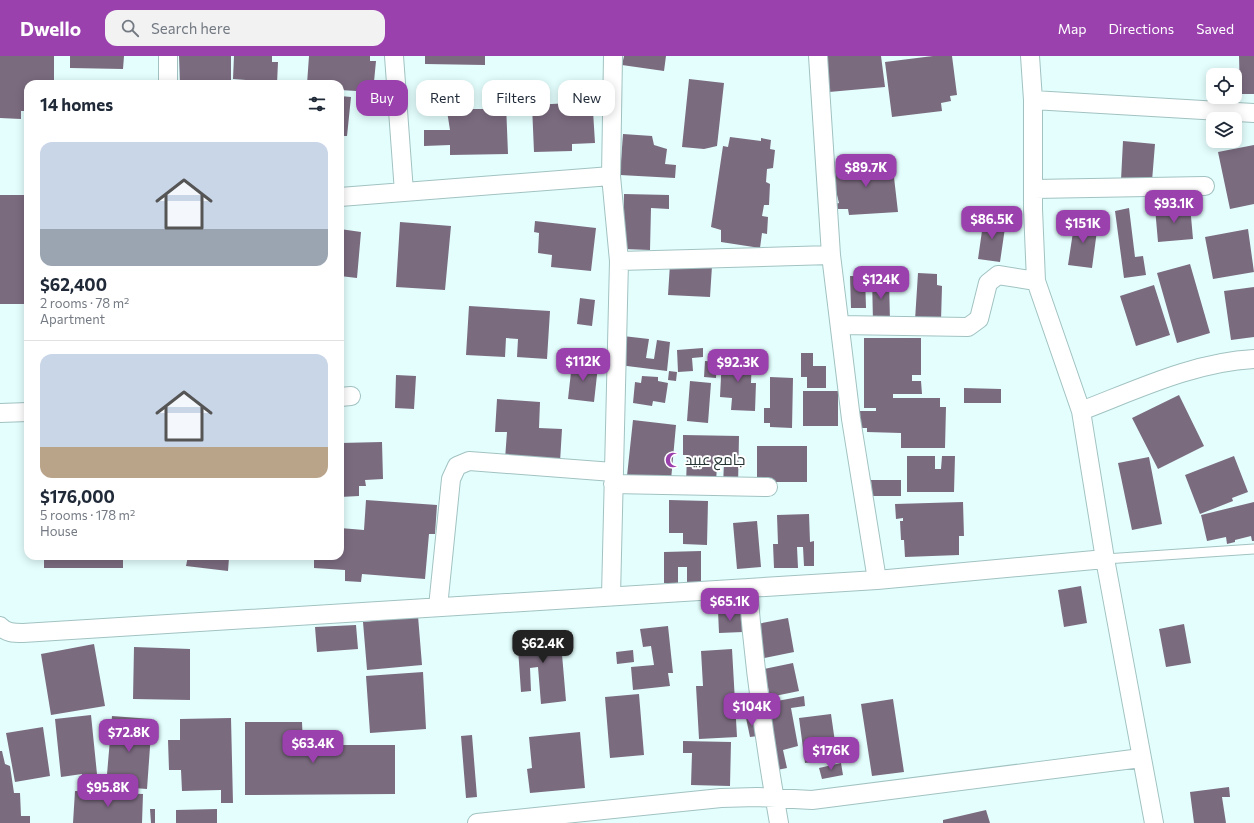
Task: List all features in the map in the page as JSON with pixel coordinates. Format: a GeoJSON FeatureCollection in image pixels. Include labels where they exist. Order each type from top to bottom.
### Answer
{"type":"FeatureCollection","features":[{"type":"Feature","properties":{"kind":"street"},"geometry":{"type":"LineString","coordinates":[[168,56],[168,80]]}},
{"type":"Feature","properties":{"kind":"street"},"geometry":{"type":"LineString","coordinates":[[394,56],[404,192]]}},
{"type":"Feature","properties":{"kind":"street"},"geometry":{"type":"LineString","coordinates":[[611,596],[619,260],[611,176],[612,56]]}},
{"type":"Feature","properties":{"kind":"street"},"geometry":{"type":"LineString","coordinates":[[818,56],[831,255],[851,419],[877,580]]}},
{"type":"Feature","properties":{"kind":"street"},"geometry":{"type":"LineString","coordinates":[[1030,56],[1033,100],[1036,281],[1081,411],[1105,559],[1154,823]]}},
{"type":"Feature","properties":{"kind":"street"},"geometry":{"type":"LineString","coordinates":[[1033,100],[1254,113]]}},
{"type":"Feature","properties":{"kind":"street"},"geometry":{"type":"LineString","coordinates":[[344,197],[611,176]]}},
{"type":"Feature","properties":{"kind":"street"},"geometry":{"type":"LineString","coordinates":[[1034,189],[1205,186]]}},
{"type":"Feature","properties":{"kind":"street"},"geometry":{"type":"LineString","coordinates":[[619,260],[831,255]]}},
{"type":"Feature","properties":{"kind":"street"},"geometry":{"type":"LineString","coordinates":[[840,325],[968,327],[979,320],[988,283],[998,275],[1036,281]]}},
{"type":"Feature","properties":{"kind":"street"},"geometry":{"type":"LineString","coordinates":[[1081,411],[1183,373],[1240,360],[1254,359]]}},
{"type":"Feature","properties":{"kind":"street"},"geometry":{"type":"LineString","coordinates":[[0,413],[24,412]]}},
{"type":"Feature","properties":{"kind":"street"},"geometry":{"type":"LineString","coordinates":[[438,607],[451,479],[458,466],[469,461],[613,478],[768,487]]}},
{"type":"Feature","properties":{"kind":"street"},"geometry":{"type":"LineString","coordinates":[[1,630],[13,633],[22,633],[877,580],[1105,559]]}},
{"type":"Feature","properties":{"kind":"street"},"geometry":{"type":"LineString","coordinates":[[748,588],[752,640],[765,746],[779,823]]}},
{"type":"Feature","properties":{"kind":"street"},"geometry":{"type":"LineString","coordinates":[[477,823],[721,798],[757,797],[812,800],[1141,758]]}},
{"type":"Feature","properties":{"kind":"lane"},"geometry":{"type":"LineString","coordinates":[[1105,559],[1254,549]]}},
{"type":"Feature","properties":{"kind":"building"},"geometry":{"type":"Polygon","coordinates":[[[0,56],[54,56],[54,80],[24,80],[24,111],[21,111],[21,119],[0,118],[0,56]]]}},
{"type":"Feature","properties":{"kind":"building"},"geometry":{"type":"Polygon","coordinates":[[[70,56],[124,56],[123,69],[70,68],[70,56]]]}},
{"type":"Feature","properties":{"kind":"building"},"geometry":{"type":"Polygon","coordinates":[[[179,56],[231,56],[231,80],[180,80],[179,56]]]}},
{"type":"Feature","properties":{"kind":"building"},"geometry":{"type":"Polygon","coordinates":[[[234,56],[272,56],[272,62],[278,62],[277,80],[233,79],[234,56]]]}},
{"type":"Feature","properties":{"kind":"building"},"geometry":{"type":"Polygon","coordinates":[[[309,56],[370,56],[370,61],[376,61],[374,80],[356,80],[356,91],[344,90],[344,80],[307,80],[309,56]]]}},
{"type":"Feature","properties":{"kind":"building"},"geometry":{"type":"Polygon","coordinates":[[[425,56],[485,56],[485,65],[425,64],[425,56]]]}},
{"type":"Feature","properties":{"kind":"building"},"geometry":{"type":"Polygon","coordinates":[[[624,56],[666,56],[664,71],[622,65],[624,56]]]}},
{"type":"Feature","properties":{"kind":"building"},"geometry":{"type":"Polygon","coordinates":[[[824,56],[881,56],[885,87],[829,92],[824,56]]]}},
{"type":"Feature","properties":{"kind":"building"},"geometry":{"type":"Polygon","coordinates":[[[933,56],[952,56],[957,95],[950,96],[951,101],[941,103],[942,111],[892,117],[885,62],[933,56]]]}},
{"type":"Feature","properties":{"kind":"building"},"geometry":{"type":"Polygon","coordinates":[[[1239,56],[1254,56],[1254,94],[1242,94],[1242,68],[1239,68],[1239,56]]]}},
{"type":"Feature","properties":{"kind":"building"},"geometry":{"type":"Polygon","coordinates":[[[689,79],[724,83],[717,146],[704,149],[682,147],[689,79]]]}},
{"type":"Feature","properties":{"kind":"building"},"geometry":{"type":"Polygon","coordinates":[[[344,96],[351,97],[347,136],[344,136],[344,96]]]}},
{"type":"Feature","properties":{"kind":"building"},"geometry":{"type":"Polygon","coordinates":[[[550,104],[558,104],[558,116],[593,116],[595,143],[572,144],[572,151],[534,152],[532,116],[550,116],[550,104]]]}},
{"type":"Feature","properties":{"kind":"building"},"geometry":{"type":"Polygon","coordinates":[[[474,109],[482,109],[482,116],[506,116],[508,154],[450,155],[450,145],[424,146],[424,130],[450,130],[448,116],[474,116],[474,109]]]}},
{"type":"Feature","properties":{"kind":"building"},"geometry":{"type":"Polygon","coordinates":[[[623,134],[652,136],[654,145],[667,149],[665,164],[676,165],[675,178],[620,175],[623,134]]]}},
{"type":"Feature","properties":{"kind":"building"},"geometry":{"type":"Polygon","coordinates":[[[730,137],[761,141],[761,138],[771,140],[770,149],[775,150],[773,168],[767,169],[766,182],[770,184],[769,205],[764,205],[762,216],[768,217],[767,234],[762,233],[760,248],[721,242],[721,230],[711,227],[723,146],[728,147],[730,137]]]}},
{"type":"Feature","properties":{"kind":"building"},"geometry":{"type":"Polygon","coordinates":[[[1123,141],[1155,144],[1152,181],[1121,180],[1123,141]]]}},
{"type":"Feature","properties":{"kind":"building"},"geometry":{"type":"Polygon","coordinates":[[[1254,145],[1254,204],[1230,209],[1218,152],[1254,145]]]}},
{"type":"Feature","properties":{"kind":"building"},"geometry":{"type":"Polygon","coordinates":[[[877,159],[892,160],[898,212],[849,215],[848,209],[836,209],[835,204],[839,203],[835,187],[836,163],[871,164],[877,163],[877,159]]]}},
{"type":"Feature","properties":{"kind":"building"},"geometry":{"type":"Polygon","coordinates":[[[624,194],[669,195],[669,209],[651,208],[650,250],[623,249],[624,194]]]}},
{"type":"Feature","properties":{"kind":"building"},"geometry":{"type":"Polygon","coordinates":[[[0,195],[24,195],[24,304],[0,304],[0,195]]]}},
{"type":"Feature","properties":{"kind":"building"},"geometry":{"type":"Polygon","coordinates":[[[1190,205],[1193,239],[1158,242],[1155,208],[1190,205]]]}},
{"type":"Feature","properties":{"kind":"building"},"geometry":{"type":"Polygon","coordinates":[[[1129,208],[1135,257],[1143,256],[1146,275],[1124,278],[1115,211],[1129,208]]]}},
{"type":"Feature","properties":{"kind":"building"},"geometry":{"type":"Polygon","coordinates":[[[984,217],[1006,221],[1000,262],[978,259],[984,217]]]}},
{"type":"Feature","properties":{"kind":"building"},"geometry":{"type":"Polygon","coordinates":[[[1075,219],[1098,223],[1092,268],[1068,265],[1075,219]]]}},
{"type":"Feature","properties":{"kind":"building"},"geometry":{"type":"Polygon","coordinates":[[[535,221],[596,228],[591,271],[551,267],[552,255],[538,253],[539,233],[534,232],[535,221]]]}},
{"type":"Feature","properties":{"kind":"building"},"geometry":{"type":"Polygon","coordinates":[[[400,222],[451,226],[445,290],[396,287],[400,222]]]}},
{"type":"Feature","properties":{"kind":"building"},"geometry":{"type":"Polygon","coordinates":[[[1248,229],[1254,272],[1213,279],[1205,237],[1248,229]]]}},
{"type":"Feature","properties":{"kind":"building"},"geometry":{"type":"Polygon","coordinates":[[[344,230],[361,232],[357,278],[344,276],[344,230]]]}},
{"type":"Feature","properties":{"kind":"building"},"geometry":{"type":"Polygon","coordinates":[[[670,264],[712,266],[710,297],[668,295],[670,264]]]}},
{"type":"Feature","properties":{"kind":"building"},"geometry":{"type":"Polygon","coordinates":[[[1190,264],[1210,333],[1177,343],[1157,273],[1190,264]]]}},
{"type":"Feature","properties":{"kind":"building"},"geometry":{"type":"Polygon","coordinates":[[[918,273],[937,274],[937,285],[942,286],[941,321],[915,320],[918,273]]]}},
{"type":"Feature","properties":{"kind":"building"},"geometry":{"type":"Polygon","coordinates":[[[850,276],[865,276],[866,308],[851,308],[850,276]]]}},
{"type":"Feature","properties":{"kind":"building"},"geometry":{"type":"Polygon","coordinates":[[[872,278],[889,278],[890,322],[873,322],[872,278]]]}},
{"type":"Feature","properties":{"kind":"building"},"geometry":{"type":"Polygon","coordinates":[[[1154,285],[1170,335],[1136,346],[1120,296],[1154,285]]]}},
{"type":"Feature","properties":{"kind":"building"},"geometry":{"type":"Polygon","coordinates":[[[1254,287],[1254,337],[1231,340],[1224,291],[1254,287]]]}},
{"type":"Feature","properties":{"kind":"building"},"geometry":{"type":"Polygon","coordinates":[[[580,298],[595,300],[592,326],[577,324],[580,298]]]}},
{"type":"Feature","properties":{"kind":"building"},"geometry":{"type":"Polygon","coordinates":[[[469,306],[550,311],[547,359],[517,357],[518,339],[506,338],[505,357],[466,355],[469,306]]]}},
{"type":"Feature","properties":{"kind":"building"},"geometry":{"type":"Polygon","coordinates":[[[623,336],[649,339],[646,358],[654,359],[657,340],[670,342],[667,371],[619,365],[623,336]]]}},
{"type":"Feature","properties":{"kind":"building"},"geometry":{"type":"Polygon","coordinates":[[[864,338],[921,338],[921,375],[912,375],[912,381],[921,381],[922,394],[893,394],[893,398],[940,398],[940,407],[946,407],[945,448],[901,448],[901,433],[867,432],[867,428],[857,428],[856,411],[876,411],[876,408],[864,408],[864,338]]]}},
{"type":"Feature","properties":{"kind":"building"},"geometry":{"type":"Polygon","coordinates":[[[703,348],[703,357],[692,358],[693,371],[678,372],[677,350],[703,348]]]}},
{"type":"Feature","properties":{"kind":"building"},"geometry":{"type":"Polygon","coordinates":[[[801,353],[813,353],[813,366],[826,366],[826,388],[807,388],[807,377],[801,377],[801,353]]]}},
{"type":"Feature","properties":{"kind":"building"},"geometry":{"type":"Polygon","coordinates":[[[722,356],[752,357],[751,383],[756,383],[755,411],[731,410],[732,398],[720,397],[722,356]]]}},
{"type":"Feature","properties":{"kind":"building"},"geometry":{"type":"Polygon","coordinates":[[[705,361],[717,362],[716,378],[704,377],[705,361]]]}},
{"type":"Feature","properties":{"kind":"building"},"geometry":{"type":"Polygon","coordinates":[[[572,363],[598,366],[594,402],[568,399],[572,363]]]}},
{"type":"Feature","properties":{"kind":"building"},"geometry":{"type":"Polygon","coordinates":[[[669,371],[677,372],[676,381],[668,380],[669,371]]]}},
{"type":"Feature","properties":{"kind":"building"},"geometry":{"type":"Polygon","coordinates":[[[396,375],[416,376],[414,409],[395,408],[396,375]]]}},
{"type":"Feature","properties":{"kind":"building"},"geometry":{"type":"Polygon","coordinates":[[[642,376],[658,377],[658,381],[668,383],[665,403],[653,401],[652,406],[633,403],[635,382],[641,383],[642,376]]]}},
{"type":"Feature","properties":{"kind":"building"},"geometry":{"type":"Polygon","coordinates":[[[770,377],[793,378],[792,428],[770,427],[770,423],[764,423],[764,408],[770,408],[770,377]]]}},
{"type":"Feature","properties":{"kind":"building"},"geometry":{"type":"Polygon","coordinates":[[[690,381],[711,383],[708,423],[687,421],[690,381]]]}},
{"type":"Feature","properties":{"kind":"building"},"geometry":{"type":"Polygon","coordinates":[[[964,388],[1001,389],[1001,403],[964,403],[964,388]]]}},
{"type":"Feature","properties":{"kind":"building"},"geometry":{"type":"Polygon","coordinates":[[[803,391],[838,391],[838,426],[803,426],[803,391]]]}},
{"type":"Feature","properties":{"kind":"building"},"geometry":{"type":"Polygon","coordinates":[[[1179,395],[1204,446],[1158,469],[1132,418],[1179,395]]]}},
{"type":"Feature","properties":{"kind":"building"},"geometry":{"type":"Polygon","coordinates":[[[497,399],[540,402],[539,428],[562,429],[560,462],[505,459],[507,432],[495,432],[497,399]]]}},
{"type":"Feature","properties":{"kind":"building"},"geometry":{"type":"Polygon","coordinates":[[[633,420],[676,425],[671,480],[627,476],[633,420]]]}},
{"type":"Feature","properties":{"kind":"building"},"geometry":{"type":"Polygon","coordinates":[[[683,435],[739,436],[738,486],[723,486],[724,462],[717,462],[716,485],[686,484],[687,455],[683,455],[683,435]]]}},
{"type":"Feature","properties":{"kind":"building"},"geometry":{"type":"Polygon","coordinates":[[[382,442],[383,479],[365,480],[366,486],[359,486],[359,496],[344,497],[344,443],[382,442]]]}},
{"type":"Feature","properties":{"kind":"building"},"geometry":{"type":"Polygon","coordinates":[[[757,446],[807,446],[807,482],[757,482],[757,446]]]}},
{"type":"Feature","properties":{"kind":"building"},"geometry":{"type":"Polygon","coordinates":[[[907,456],[935,456],[935,469],[941,469],[942,456],[955,456],[954,492],[907,492],[907,456]]]}},
{"type":"Feature","properties":{"kind":"building"},"geometry":{"type":"Polygon","coordinates":[[[1234,456],[1248,492],[1232,498],[1233,501],[1200,514],[1185,475],[1234,456]]]}},
{"type":"Feature","properties":{"kind":"building"},"geometry":{"type":"Polygon","coordinates":[[[1149,457],[1162,524],[1132,530],[1118,463],[1149,457]]]}},
{"type":"Feature","properties":{"kind":"building"},"geometry":{"type":"Polygon","coordinates":[[[871,480],[901,480],[901,496],[872,496],[871,480]]]}},
{"type":"Feature","properties":{"kind":"building"},"geometry":{"type":"Polygon","coordinates":[[[366,500],[437,505],[435,534],[429,534],[425,579],[362,574],[361,582],[345,581],[345,570],[314,568],[314,560],[344,560],[344,528],[364,530],[366,500]]]}},
{"type":"Feature","properties":{"kind":"building"},"geometry":{"type":"Polygon","coordinates":[[[669,500],[708,501],[707,545],[683,544],[683,533],[669,533],[669,500]]]}},
{"type":"Feature","properties":{"kind":"building"},"geometry":{"type":"Polygon","coordinates":[[[963,502],[964,536],[959,536],[959,555],[905,557],[904,540],[901,540],[900,521],[903,521],[903,518],[896,519],[895,504],[963,502]]]}},
{"type":"Feature","properties":{"kind":"building"},"geometry":{"type":"Polygon","coordinates":[[[1254,502],[1254,541],[1252,541],[1251,536],[1235,540],[1235,542],[1227,544],[1226,537],[1207,541],[1201,515],[1254,502]]]}},
{"type":"Feature","properties":{"kind":"building"},"geometry":{"type":"Polygon","coordinates":[[[809,514],[810,542],[814,541],[814,566],[804,566],[803,547],[797,547],[798,568],[774,568],[773,544],[778,544],[777,515],[809,514]]]}},
{"type":"Feature","properties":{"kind":"building"},"geometry":{"type":"Polygon","coordinates":[[[757,521],[761,567],[737,569],[733,523],[757,521]]]}},
{"type":"Feature","properties":{"kind":"building"},"geometry":{"type":"Polygon","coordinates":[[[701,551],[701,583],[687,583],[687,567],[678,567],[678,583],[664,583],[664,552],[701,551]]]}},
{"type":"Feature","properties":{"kind":"building"},"geometry":{"type":"Polygon","coordinates":[[[44,560],[123,560],[123,568],[44,568],[44,560]]]}},
{"type":"Feature","properties":{"kind":"building"},"geometry":{"type":"Polygon","coordinates":[[[187,560],[229,560],[228,571],[186,566],[187,560]]]}},
{"type":"Feature","properties":{"kind":"building"},"geometry":{"type":"Polygon","coordinates":[[[1081,586],[1087,623],[1064,627],[1058,590],[1081,586]]]}},
{"type":"Feature","properties":{"kind":"building"},"geometry":{"type":"Polygon","coordinates":[[[742,610],[743,632],[719,633],[718,611],[742,610]]]}},
{"type":"Feature","properties":{"kind":"building"},"geometry":{"type":"Polygon","coordinates":[[[418,616],[422,665],[367,670],[363,622],[418,616]]]}},
{"type":"Feature","properties":{"kind":"building"},"geometry":{"type":"Polygon","coordinates":[[[788,618],[794,652],[759,659],[752,625],[788,618]]]}},
{"type":"Feature","properties":{"kind":"building"},"geometry":{"type":"Polygon","coordinates":[[[1184,624],[1191,663],[1166,667],[1159,629],[1184,624]]]}},
{"type":"Feature","properties":{"kind":"building"},"geometry":{"type":"Polygon","coordinates":[[[356,625],[358,649],[317,652],[315,627],[356,625]]]}},
{"type":"Feature","properties":{"kind":"building"},"geometry":{"type":"Polygon","coordinates":[[[668,626],[673,673],[668,673],[670,686],[633,690],[631,667],[654,665],[651,646],[643,647],[640,629],[668,626]]]}},
{"type":"Feature","properties":{"kind":"building"},"geometry":{"type":"Polygon","coordinates":[[[560,631],[566,701],[541,704],[538,667],[530,668],[531,691],[521,692],[517,634],[560,631]]]}},
{"type":"Feature","properties":{"kind":"building"},"geometry":{"type":"Polygon","coordinates":[[[94,644],[105,706],[51,715],[41,654],[94,644]]]}},
{"type":"Feature","properties":{"kind":"building"},"geometry":{"type":"Polygon","coordinates":[[[134,647],[190,649],[190,700],[133,699],[134,647]]]}},
{"type":"Feature","properties":{"kind":"building"},"geometry":{"type":"Polygon","coordinates":[[[732,649],[737,737],[699,739],[696,686],[703,686],[701,651],[732,649]]]}},
{"type":"Feature","properties":{"kind":"building"},"geometry":{"type":"Polygon","coordinates":[[[633,650],[634,662],[617,664],[616,652],[633,650]]]}},
{"type":"Feature","properties":{"kind":"building"},"geometry":{"type":"Polygon","coordinates":[[[793,663],[799,691],[770,697],[764,669],[793,663]]]}},
{"type":"Feature","properties":{"kind":"building"},"geometry":{"type":"Polygon","coordinates":[[[423,672],[426,729],[370,733],[366,676],[423,672]]]}},
{"type":"Feature","properties":{"kind":"building"},"geometry":{"type":"Polygon","coordinates":[[[639,694],[644,755],[610,758],[605,697],[639,694]]]}},
{"type":"Feature","properties":{"kind":"building"},"geometry":{"type":"Polygon","coordinates":[[[804,696],[805,706],[791,708],[798,746],[783,750],[787,768],[772,771],[766,714],[780,711],[777,701],[804,696]]]}},
{"type":"Feature","properties":{"kind":"building"},"geometry":{"type":"Polygon","coordinates":[[[893,699],[904,772],[872,776],[861,704],[893,699]]]}},
{"type":"Feature","properties":{"kind":"building"},"geometry":{"type":"Polygon","coordinates":[[[831,714],[835,742],[830,742],[832,760],[805,763],[799,718],[831,714]]]}},
{"type":"Feature","properties":{"kind":"building"},"geometry":{"type":"Polygon","coordinates":[[[91,715],[98,784],[83,786],[82,774],[61,777],[55,719],[91,715]]]}},
{"type":"Feature","properties":{"kind":"building"},"geometry":{"type":"Polygon","coordinates":[[[112,716],[152,719],[147,789],[106,786],[112,716]]]}},
{"type":"Feature","properties":{"kind":"building"},"geometry":{"type":"Polygon","coordinates":[[[754,716],[758,736],[750,737],[746,718],[754,716]]]}},
{"type":"Feature","properties":{"kind":"building"},"geometry":{"type":"Polygon","coordinates":[[[231,718],[233,803],[221,803],[221,790],[182,791],[181,770],[169,770],[168,740],[180,740],[180,719],[231,718]]]}},
{"type":"Feature","properties":{"kind":"building"},"geometry":{"type":"Polygon","coordinates":[[[245,722],[302,722],[303,745],[395,745],[395,794],[245,795],[245,722]]]}},
{"type":"Feature","properties":{"kind":"building"},"geometry":{"type":"Polygon","coordinates":[[[43,727],[50,776],[15,782],[6,733],[43,727]]]}},
{"type":"Feature","properties":{"kind":"building"},"geometry":{"type":"Polygon","coordinates":[[[580,732],[585,788],[530,793],[527,769],[532,768],[529,737],[580,732]]]}},
{"type":"Feature","properties":{"kind":"building"},"geometry":{"type":"Polygon","coordinates":[[[472,735],[477,797],[466,798],[461,736],[472,735]]]}},
{"type":"Feature","properties":{"kind":"building"},"geometry":{"type":"Polygon","coordinates":[[[683,741],[731,742],[730,786],[691,785],[692,753],[683,753],[683,741]]]}},
{"type":"Feature","properties":{"kind":"building"},"geometry":{"type":"Polygon","coordinates":[[[0,751],[2,751],[5,764],[10,766],[14,793],[20,793],[21,816],[30,816],[30,823],[0,823],[0,751]]]}},
{"type":"Feature","properties":{"kind":"building"},"geometry":{"type":"Polygon","coordinates":[[[841,763],[843,775],[822,779],[819,768],[841,763]]]}},
{"type":"Feature","properties":{"kind":"building"},"geometry":{"type":"Polygon","coordinates":[[[1229,787],[1230,797],[1222,797],[1226,823],[1194,823],[1190,792],[1229,787]]]}},
{"type":"Feature","properties":{"kind":"building"},"geometry":{"type":"Polygon","coordinates":[[[75,791],[143,794],[142,823],[73,823],[75,791]]]}},
{"type":"Feature","properties":{"kind":"building"},"geometry":{"type":"Polygon","coordinates":[[[150,809],[155,809],[155,823],[151,823],[150,809]]]}},
{"type":"Feature","properties":{"kind":"building"},"geometry":{"type":"Polygon","coordinates":[[[217,809],[217,823],[176,823],[176,810],[217,809]]]}},
{"type":"Feature","properties":{"kind":"building"},"geometry":{"type":"Polygon","coordinates":[[[986,810],[990,823],[943,823],[943,820],[986,810]]]}},
{"type":"Feature","properties":{"kind":"place","name":"جامع عبيد"},"geometry":{"type":"Point","coordinates":[673,460]}}]}
